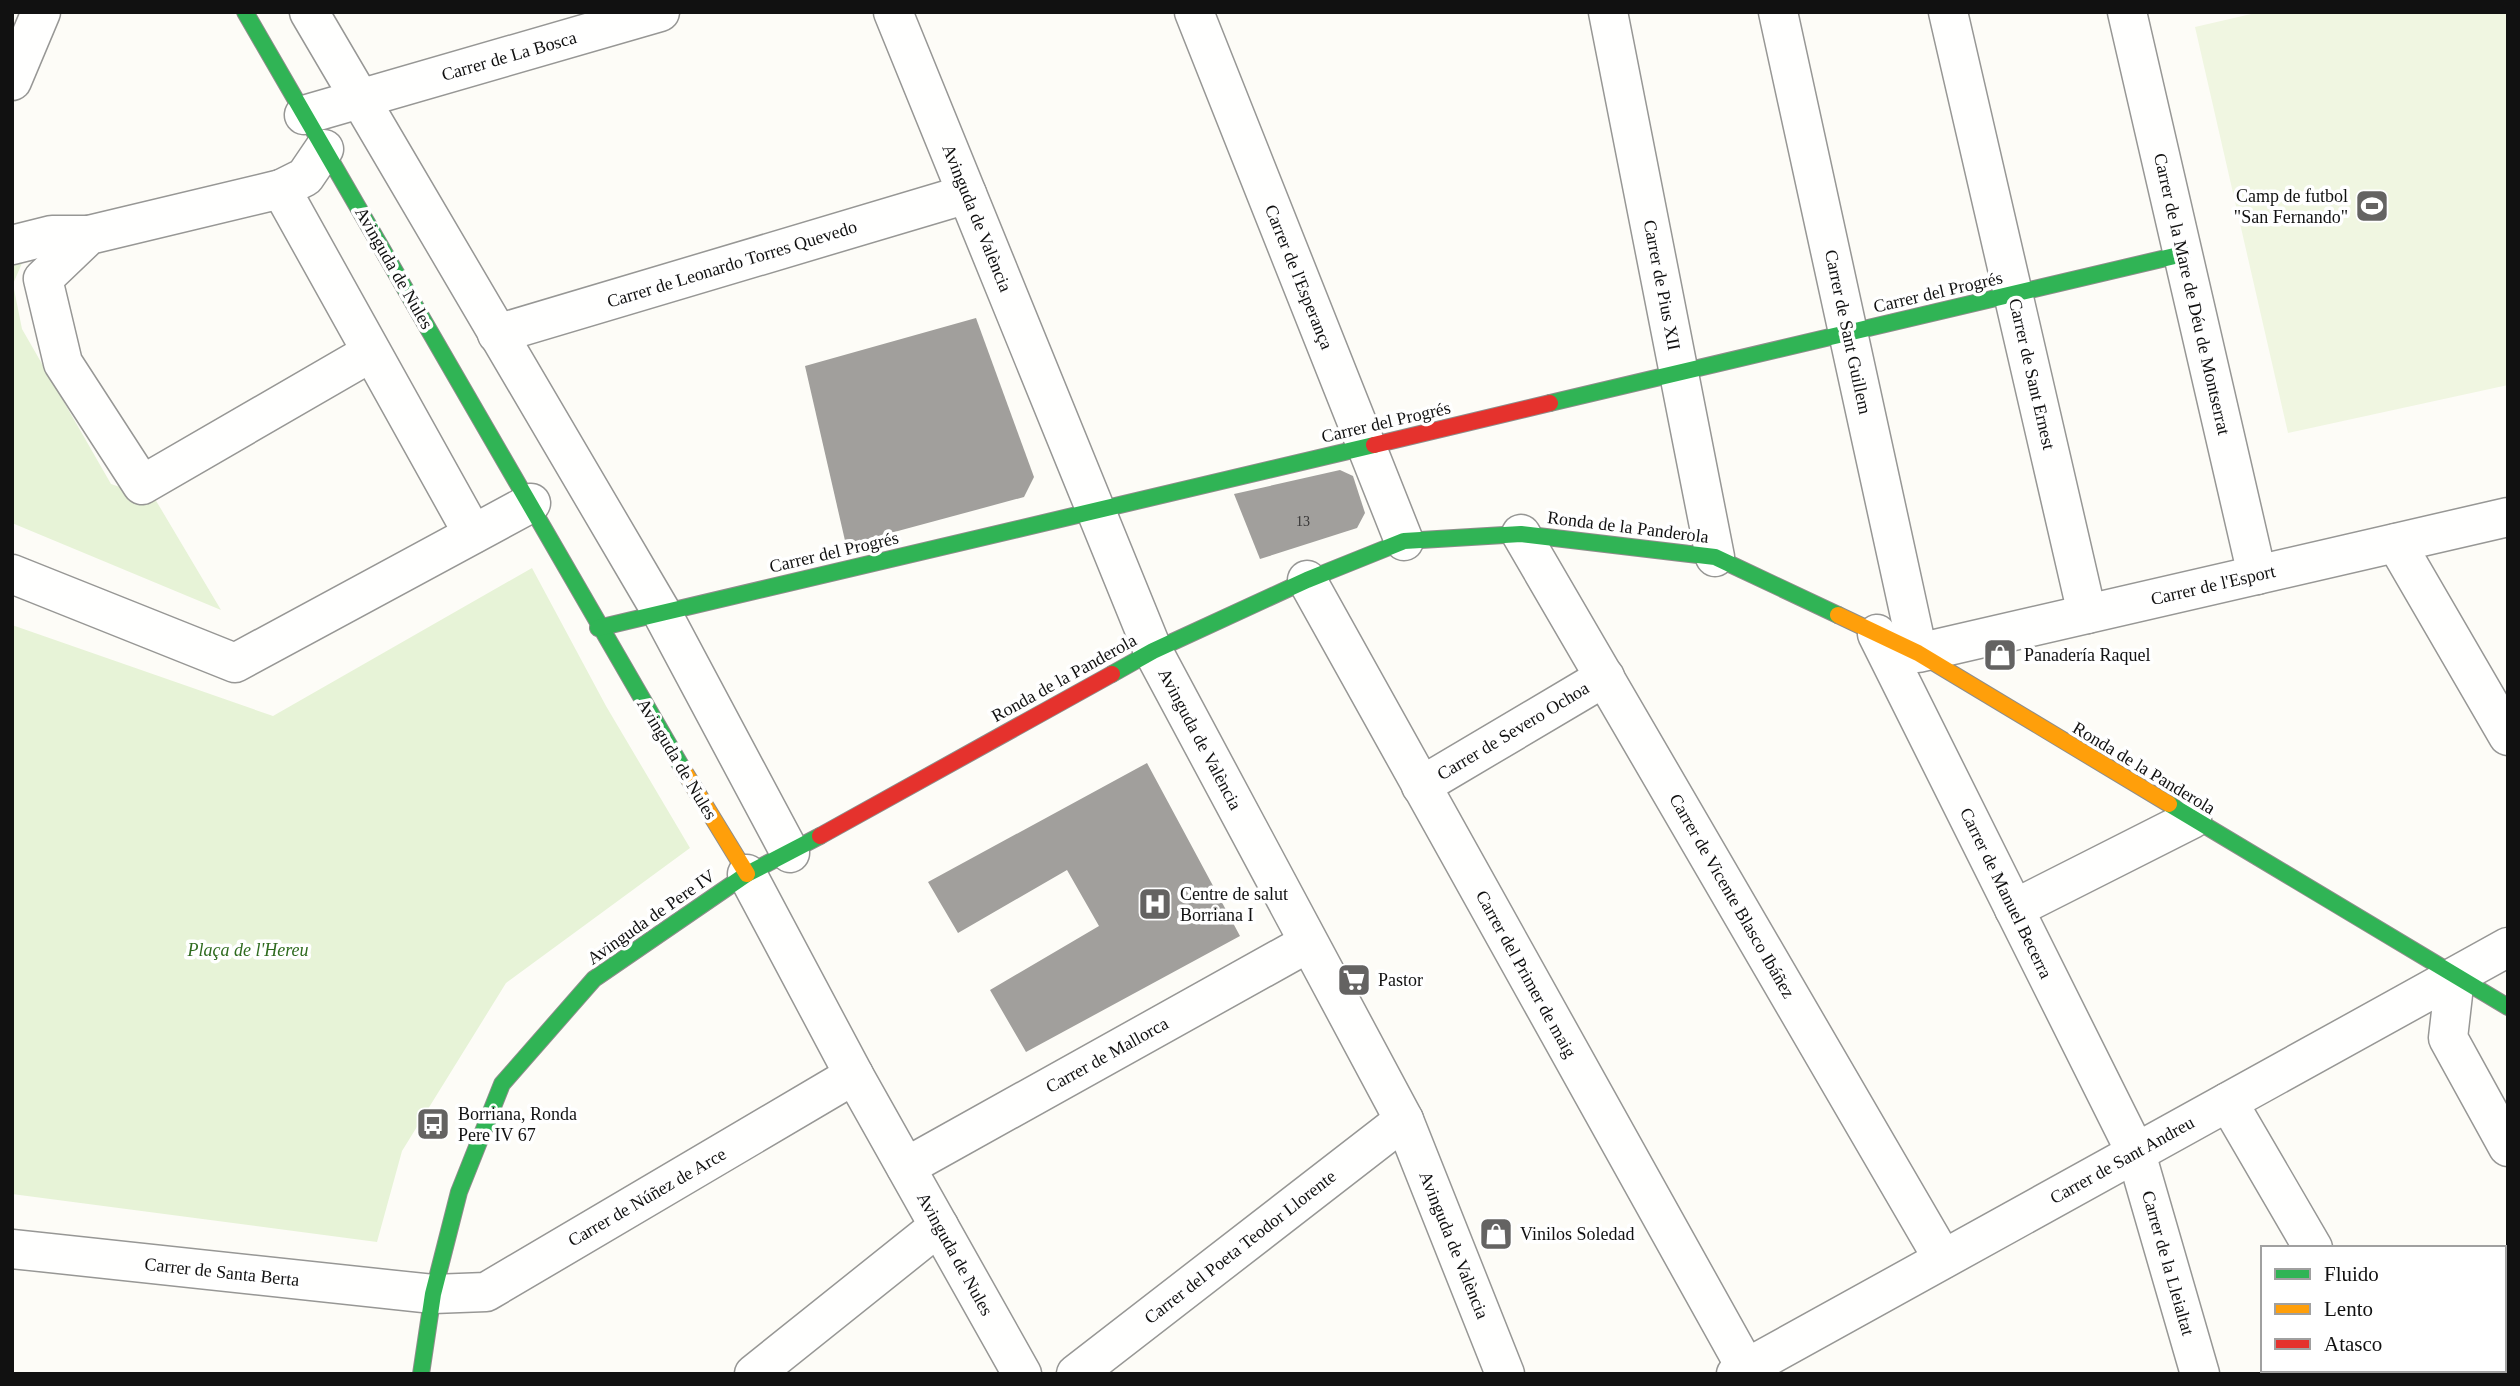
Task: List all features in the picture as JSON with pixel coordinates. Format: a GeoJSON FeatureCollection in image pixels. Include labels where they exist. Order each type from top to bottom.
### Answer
{"type":"FeatureCollection","features":[{"type":"Feature","properties":{"kind":"street"},"geometry":{"type":"LineString","coordinates":[[12,81],[41,12]]}},
{"type":"Feature","properties":{"kind":"street","name":"Avinguda de Nules"},"geometry":{"type":"LineString","coordinates":[[245,12],[531,503],[598,628],[747,874],[854,1075],[1022,1374]]}},
{"type":"Feature","properties":{"kind":"street"},"geometry":{"type":"LineString","coordinates":[[309,12],[662,613],[790,853]]}},
{"type":"Feature","properties":{"kind":"street","name":"Carrer de La Bosca"},"geometry":{"type":"LineString","coordinates":[[359,99],[660,12]]}},
{"type":"Feature","properties":{"kind":"street","name":"Avinguda de València"},"geometry":{"type":"LineString","coordinates":[[894,12],[1153,651],[1404,1120],[1505,1374]]}},
{"type":"Feature","properties":{"kind":"street","name":"Carrer de l'Esperança"},"geometry":{"type":"LineString","coordinates":[[1194,12],[1404,541]]}},
{"type":"Feature","properties":{"kind":"street","name":"Carrer de Pius XII"},"geometry":{"type":"LineString","coordinates":[[1608,12],[1715,557]]}},
{"type":"Feature","properties":{"kind":"street","name":"Carrer de Sant Guillem"},"geometry":{"type":"LineString","coordinates":[[1778,12],[1918,653]]}},
{"type":"Feature","properties":{"kind":"street","name":"Carrer de Sant Ernest"},"geometry":{"type":"LineString","coordinates":[[1948,12],[2087,614]]}},
{"type":"Feature","properties":{"kind":"street","name":"Carrer de la Mare de Déu de Montserrat"},"geometry":{"type":"LineString","coordinates":[[2127,12],[2257,575]]}},
{"type":"Feature","properties":{"kind":"street"},"geometry":{"type":"LineString","coordinates":[[304,115],[359,99]]}},
{"type":"Feature","properties":{"kind":"street"},"geometry":{"type":"LineString","coordinates":[[12,245],[52,235],[89,235],[281,190],[304,177],[324,149]]}},
{"type":"Feature","properties":{"kind":"street"},"geometry":{"type":"LineString","coordinates":[[281,190],[473,534]]}},
{"type":"Feature","properties":{"kind":"street","name":"Carrer de Leonardo Torres Quevedo"},"geometry":{"type":"LineString","coordinates":[[497,334],[967,194]]}},
{"type":"Feature","properties":{"kind":"street"},"geometry":{"type":"LineString","coordinates":[[89,235],[43,279],[63,363],[142,485],[370,353]]}},
{"type":"Feature","properties":{"kind":"street","name":"Carrer del Progrés"},"geometry":{"type":"LineString","coordinates":[[598,628],[2183,254]]}},
{"type":"Feature","properties":{"kind":"street"},"geometry":{"type":"LineString","coordinates":[[12,574],[235,663],[531,503]]}},
{"type":"Feature","properties":{"kind":"street","name":"Carrer de l'Esport"},"geometry":{"type":"LineString","coordinates":[[1918,653],[2508,517]]}},
{"type":"Feature","properties":{"kind":"street","name":"Ronda de la Panderola"},"geometry":{"type":"LineString","coordinates":[[747,874],[790,853],[1153,651],[1307,580],[1404,541],[1521,534],[1715,557],[1918,653],[2508,1007]]}},
{"type":"Feature","properties":{"kind":"street","name":"Carrer de Vicente Blasco Ibáñez"},"geometry":{"type":"LineString","coordinates":[[1521,534],[1942,1259]]}},
{"type":"Feature","properties":{"kind":"street"},"geometry":{"type":"LineString","coordinates":[[2396,543],[2508,736]]}},
{"type":"Feature","properties":{"kind":"street","name":"Carrer del Primer de maig"},"geometry":{"type":"LineString","coordinates":[[1307,580],[1741,1371]]}},
{"type":"Feature","properties":{"kind":"street","name":"Carrer de Manuel Becerra"},"geometry":{"type":"LineString","coordinates":[[1877,634],[2136,1153]]}},
{"type":"Feature","properties":{"kind":"street","name":"Carrer de Severo Ochoa"},"geometry":{"type":"LineString","coordinates":[[1421,786],[1605,677]]}},
{"type":"Feature","properties":{"kind":"street"},"geometry":{"type":"LineString","coordinates":[[2014,909],[2192,819]]}},
{"type":"Feature","properties":{"kind":"street","name":"Avinguda de Pere IV"},"geometry":{"type":"LineString","coordinates":[[421,1374],[433,1294],[459,1192],[502,1084],[593,979],[747,874]]}},
{"type":"Feature","properties":{"kind":"street","name":"Carrer de Mallorca"},"geometry":{"type":"LineString","coordinates":[[906,1167],[1308,943]]}},
{"type":"Feature","properties":{"kind":"street","name":"Carrer de Sant Andreu"},"geometry":{"type":"LineString","coordinates":[[1741,1371],[2508,947]]}},
{"type":"Feature","properties":{"kind":"street"},"geometry":{"type":"LineString","coordinates":[[2455,977],[2448,1038],[2508,1147]]}},
{"type":"Feature","properties":{"kind":"street","name":"Carrer de Núñez de Arce"},"geometry":{"type":"LineString","coordinates":[[433,1294],[486,1292],[854,1075]]}},
{"type":"Feature","properties":{"kind":"street"},"geometry":{"type":"LineString","coordinates":[[2228,1102],[2312,1246]]}},
{"type":"Feature","properties":{"kind":"street","name":"Carrer del Poeta Teodor Llorente"},"geometry":{"type":"LineString","coordinates":[[1076,1374],[1404,1120]]}},
{"type":"Feature","properties":{"kind":"street","name":"Carrer de la Lleialtat"},"geometry":{"type":"LineString","coordinates":[[2136,1153],[2189,1369]]}},
{"type":"Feature","properties":{"kind":"street"},"geometry":{"type":"LineString","coordinates":[[754,1374],[939,1226]]}},
{"type":"Feature","properties":{"kind":"street","name":"Carrer de Santa Berta"},"geometry":{"type":"LineString","coordinates":[[12,1249],[433,1294]]}},
{"type":"Feature","properties":{"kind":"green space","name":"Camp de futbol \"San Fernando\""},"geometry":{"type":"Polygon","coordinates":[[[2260,12],[2508,12],[2508,385],[2288,433],[2195,27],[2260,12]]]}},
{"type":"Feature","properties":{"kind":"green space"},"geometry":{"type":"Polygon","coordinates":[[[26,254],[13,284],[22,329],[111,484],[155,499],[221,610],[12,523],[12,258],[26,254]]]}},
{"type":"Feature","properties":{"kind":"green space","name":"Plaça de l'Hereu"},"geometry":{"type":"Polygon","coordinates":[[[532,568],[606,706],[690,848],[506,983],[402,1151],[377,1242],[12,1194],[12,625],[273,716],[532,568]]]}},
{"type":"Feature","properties":{"kind":"building"},"geometry":{"type":"Polygon","coordinates":[[[976,318],[1034,477],[1024,497],[846,545],[805,366],[976,318]]]}},
{"type":"Feature","properties":{"kind":"building"},"geometry":{"type":"Polygon","coordinates":[[[1340,470],[1353,476],[1365,513],[1357,528],[1260,559],[1234,494],[1340,470]]]}},
{"type":"Feature","properties":{"kind":"building","name":"Centre de salut Borriana I"},"geometry":{"type":"Polygon","coordinates":[[[1147,763],[1240,936],[1026,1052],[990,990],[1099,926],[1067,870],[958,933],[928,882],[1147,763]]]}},
{"type":"Feature","properties":{"kind":"traffic: fast"},"geometry":{"type":"LineString","coordinates":[[245,12],[684,771]]}},
{"type":"Feature","properties":{"kind":"traffic: fast"},"geometry":{"type":"LineString","coordinates":[[1550,403],[2183,254]]}},
{"type":"Feature","properties":{"kind":"traffic: fast"},"geometry":{"type":"LineString","coordinates":[[598,628],[1374,445]]}},
{"type":"Feature","properties":{"kind":"traffic: fast"},"geometry":{"type":"LineString","coordinates":[[1112,674],[1153,651],[1307,580],[1404,541],[1521,534],[1715,557],[1838,615]]}},
{"type":"Feature","properties":{"kind":"traffic: fast"},"geometry":{"type":"LineString","coordinates":[[2169,804],[2508,1007]]}},
{"type":"Feature","properties":{"kind":"traffic: fast"},"geometry":{"type":"LineString","coordinates":[[421,1374],[433,1294],[459,1192],[502,1084],[594,979],[747,874],[820,836]]}},
{"type":"Feature","properties":{"kind":"traffic: slow"},"geometry":{"type":"LineString","coordinates":[[1838,615],[1918,653],[2169,804]]}},
{"type":"Feature","properties":{"kind":"traffic: slow"},"geometry":{"type":"LineString","coordinates":[[684,771],[747,874]]}},
{"type":"Feature","properties":{"kind":"traffic: jam"},"geometry":{"type":"LineString","coordinates":[[1374,445],[1550,403]]}},
{"type":"Feature","properties":{"kind":"traffic: jam"},"geometry":{"type":"LineString","coordinates":[[820,836],[1112,674]]}},
{"type":"Feature","properties":{"kind":"place","name":"Camp de futbol \"San Fernando\""},"geometry":{"type":"Point","coordinates":[2372,206]}},
{"type":"Feature","properties":{"kind":"place","name":"Panadería Raquel"},"geometry":{"type":"Point","coordinates":[2000,655]}},
{"type":"Feature","properties":{"kind":"place","name":"Centre de salut Borriana I"},"geometry":{"type":"Point","coordinates":[1155,904]}},
{"type":"Feature","properties":{"kind":"place","name":"Pastor"},"geometry":{"type":"Point","coordinates":[1354,980]}},
{"type":"Feature","properties":{"kind":"place","name":"Borriana, Ronda Pere IV 67"},"geometry":{"type":"Point","coordinates":[433,1124]}},
{"type":"Feature","properties":{"kind":"place","name":"Vinilos Soledad"},"geometry":{"type":"Point","coordinates":[1496,1234]}}]}
